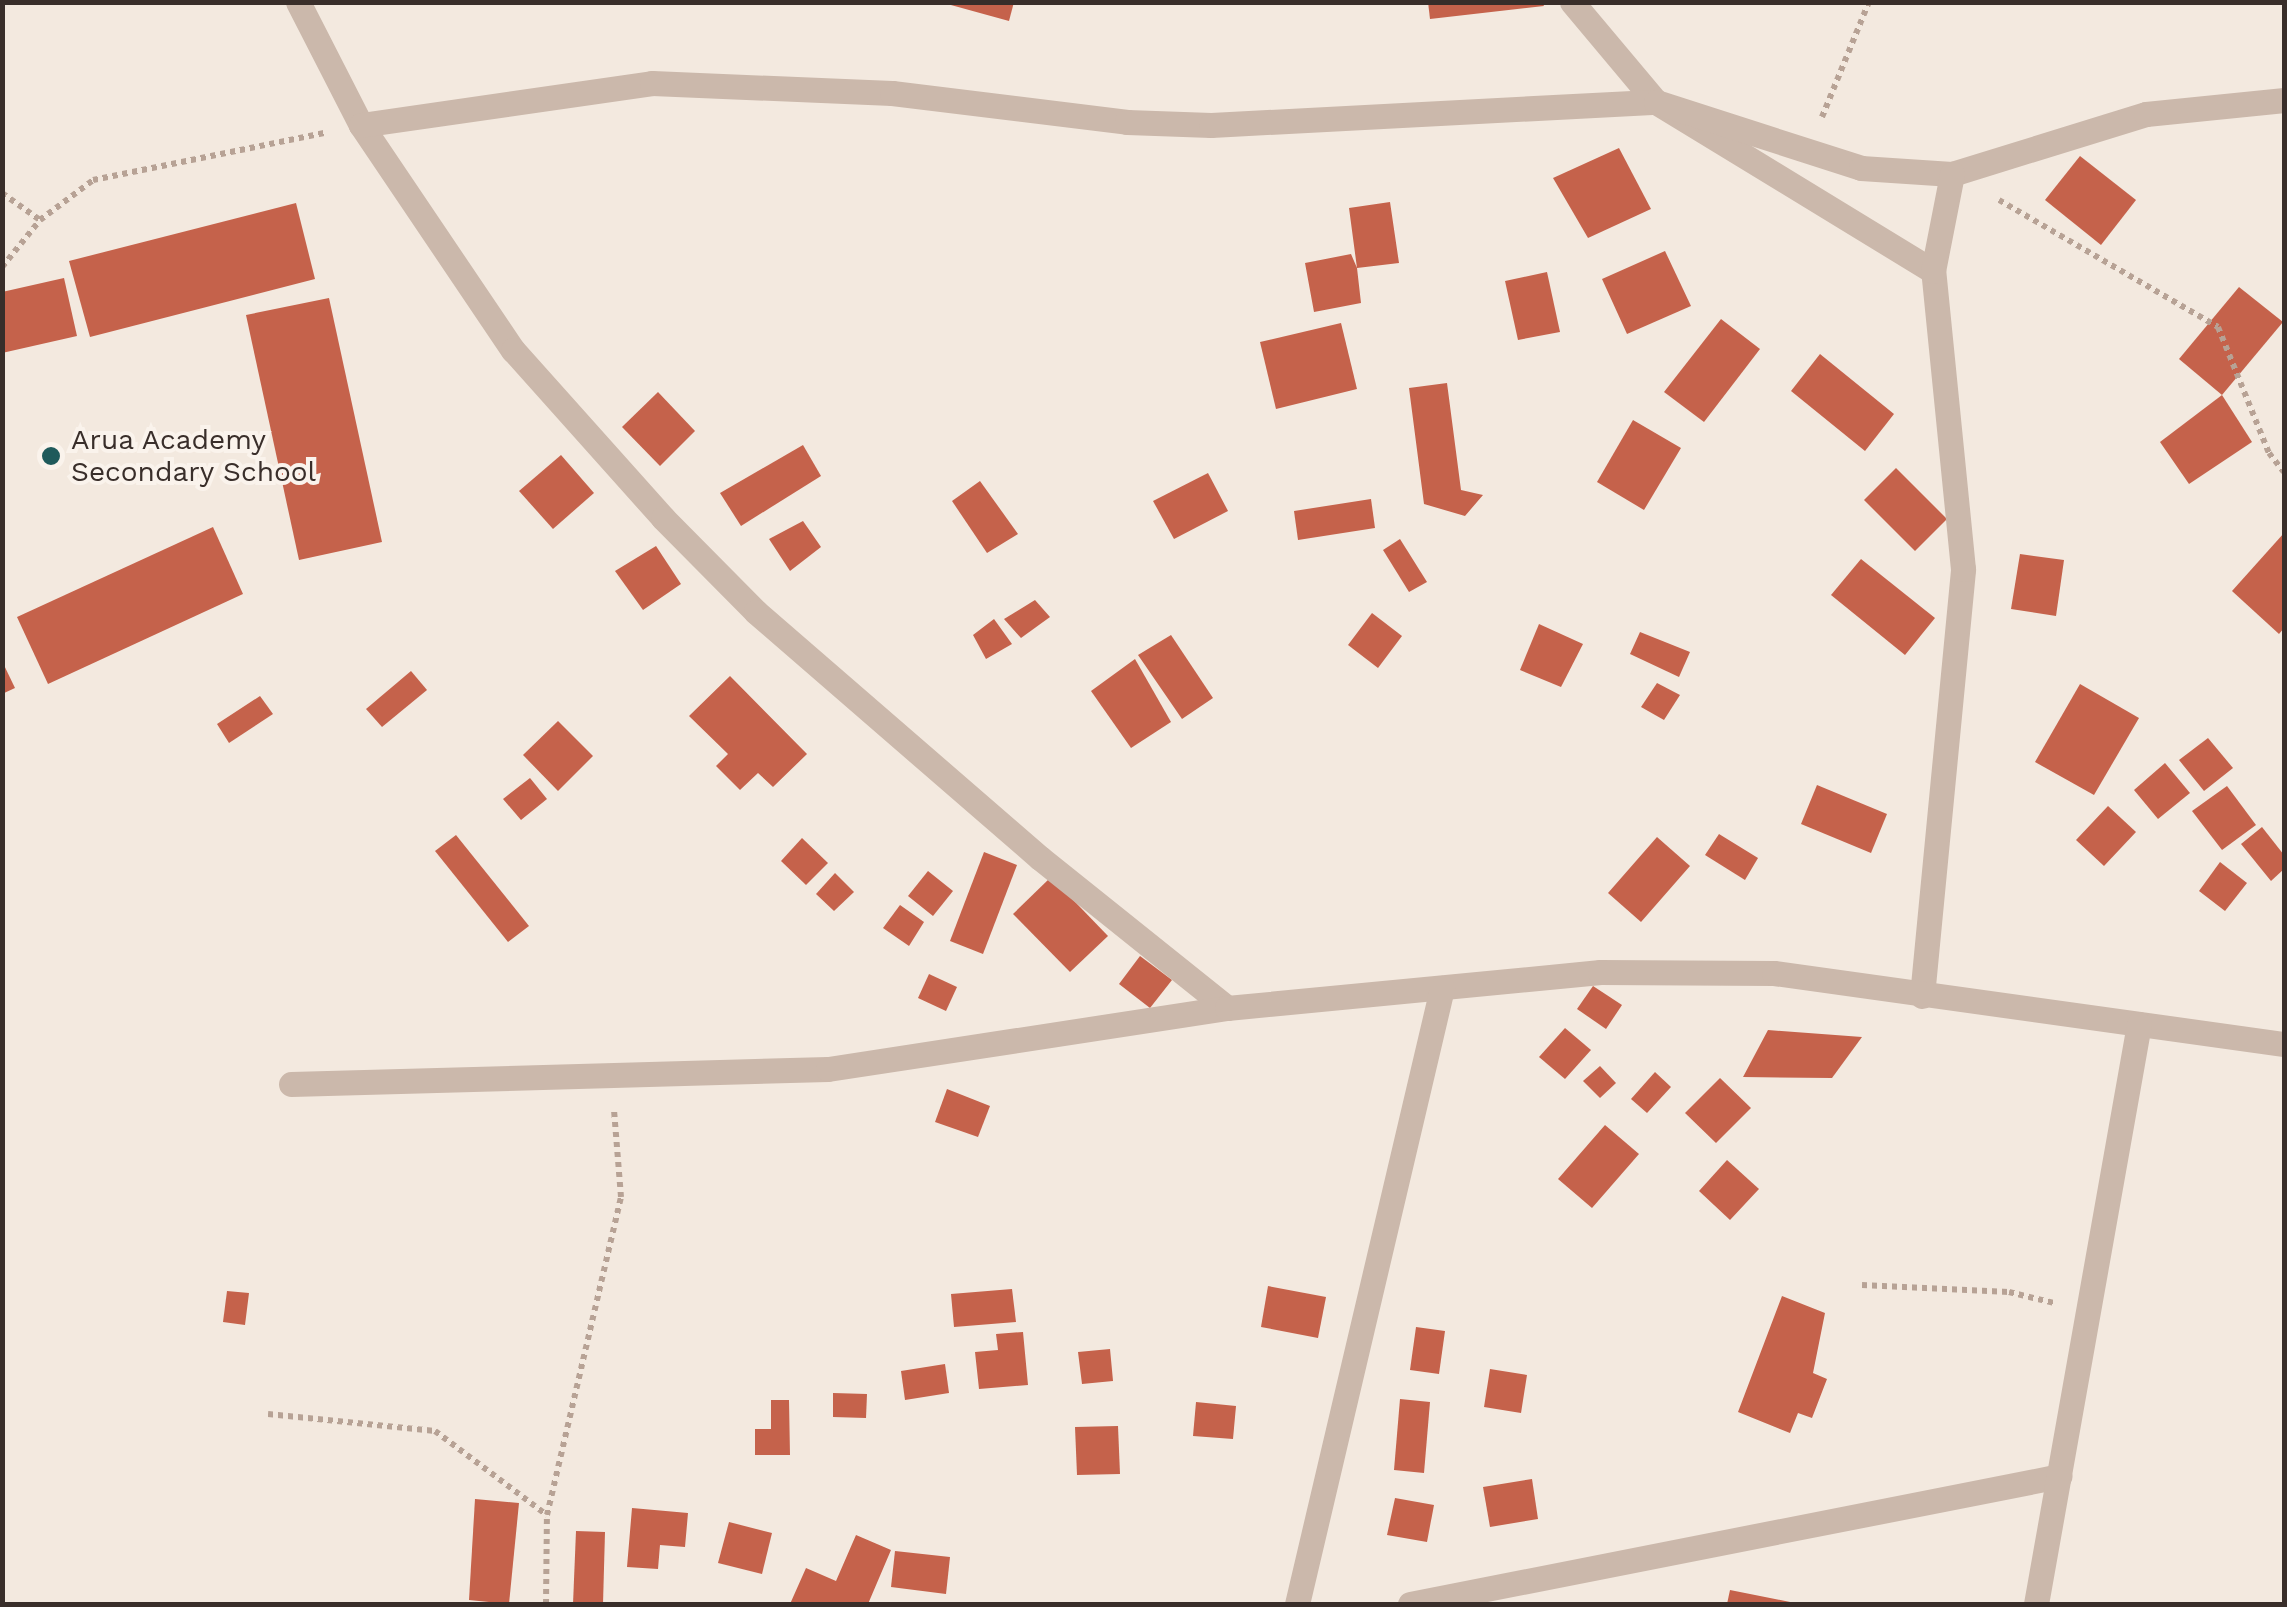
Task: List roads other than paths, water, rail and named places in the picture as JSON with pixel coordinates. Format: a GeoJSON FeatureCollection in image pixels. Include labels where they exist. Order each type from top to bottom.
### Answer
{"type":"FeatureCollection","features":[{"type":"Feature","properties":{"kind":"street"},"geometry":{"type":"LineString","coordinates":[[298,2],[361,124],[513,350],[663,518],[756,612],[1040,858],[1227,1008]]}},
{"type":"Feature","properties":{"kind":"street"},"geometry":{"type":"LineString","coordinates":[[1572,2],[1656,102],[1933,272]]}},
{"type":"Feature","properties":{"kind":"street"},"geometry":{"type":"LineString","coordinates":[[361,124],[652,83],[892,93],[1127,122],[1211,126],[1656,102],[1892,174],[1952,174],[2146,114],[2284,100]]}},
{"type":"Feature","properties":{"kind":"street"},"geometry":{"type":"LineString","coordinates":[[1922,996],[1963,569],[1933,272],[1952,174]]}},
{"type":"Feature","properties":{"kind":"street"},"geometry":{"type":"LineString","coordinates":[[291,1084],[828,1069],[1227,1008],[1600,972],[1774,973],[2284,1044]]}},
{"type":"Feature","properties":{"kind":"street"},"geometry":{"type":"LineString","coordinates":[[1297,1604],[1442,988]]}},
{"type":"Feature","properties":{"kind":"street"},"geometry":{"type":"LineString","coordinates":[[2036,1604],[2138,1024]]}},
{"type":"Feature","properties":{"kind":"street"},"geometry":{"type":"LineString","coordinates":[[1410,1604],[2060,1476]]}},
{"type":"Feature","properties":{"kind":"place","name":"Arua Academy Secondary School"},"geometry":{"type":"Point","coordinates":[51,456]}}]}
